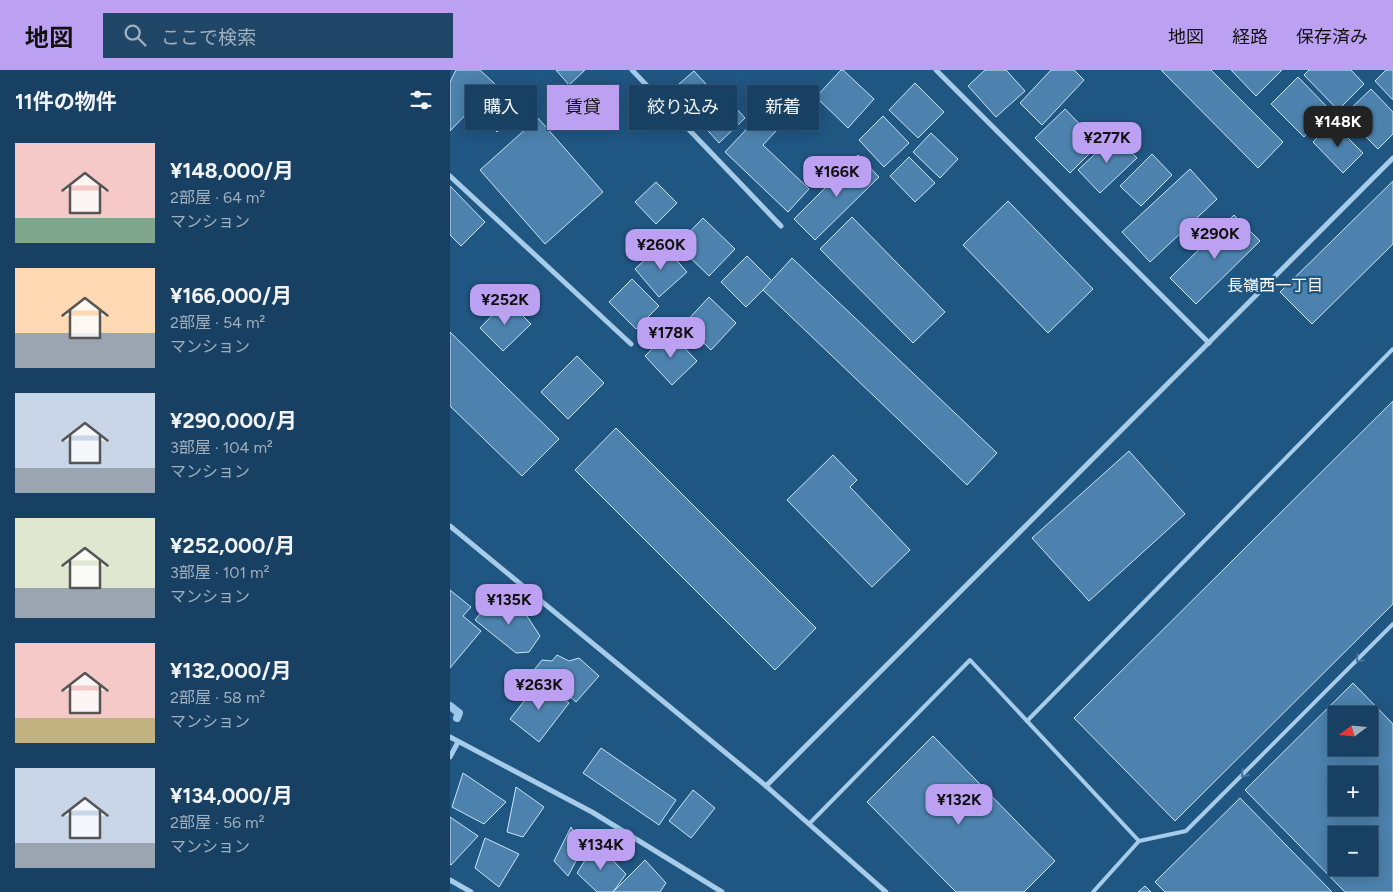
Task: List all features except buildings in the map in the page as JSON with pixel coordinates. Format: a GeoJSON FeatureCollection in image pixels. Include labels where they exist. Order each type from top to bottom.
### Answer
{"type":"FeatureCollection","features":[{"type":"Feature","properties":{"kind":"street"},"geometry":{"type":"LineString","coordinates":[[632,70],[781,226]]}},
{"type":"Feature","properties":{"kind":"street"},"geometry":{"type":"LineString","coordinates":[[936,70],[1209,343]]}},
{"type":"Feature","properties":{"kind":"street"},"geometry":{"type":"LineString","coordinates":[[766,786],[1393,158]]}},
{"type":"Feature","properties":{"kind":"street"},"geometry":{"type":"LineString","coordinates":[[450,176],[632,344]]}},
{"type":"Feature","properties":{"kind":"street"},"geometry":{"type":"LineString","coordinates":[[450,526],[766,786],[886,892]]}},
{"type":"Feature","properties":{"kind":"street"},"geometry":{"type":"LineString","coordinates":[[450,737],[592,812],[722,892]]}},
{"type":"Feature","properties":{"kind":"street"},"geometry":{"type":"LineString","coordinates":[[450,757],[458,742]]}},
{"type":"Feature","properties":{"kind":"street"},"geometry":{"type":"LineString","coordinates":[[450,880],[471,892]]}},
{"type":"Feature","properties":{"kind":"lane"},"geometry":{"type":"LineString","coordinates":[[1027,721],[1393,349]]}},
{"type":"Feature","properties":{"kind":"lane"},"geometry":{"type":"LineString","coordinates":[[1093,892],[1140,841],[1186,831],[1393,624]]}},
{"type":"Feature","properties":{"kind":"lane"},"geometry":{"type":"LineString","coordinates":[[809,824],[970,660],[1140,841]]}},
{"type":"Feature","properties":{"kind":"waterway"},"geometry":{"type":"LineString","coordinates":[[450,706],[459,713],[457,718]]}},
{"type":"Feature","properties":{"kind":"district","name":"長嶺西一丁目"},"geometry":{"type":"Point","coordinates":[1275,285]}}]}
